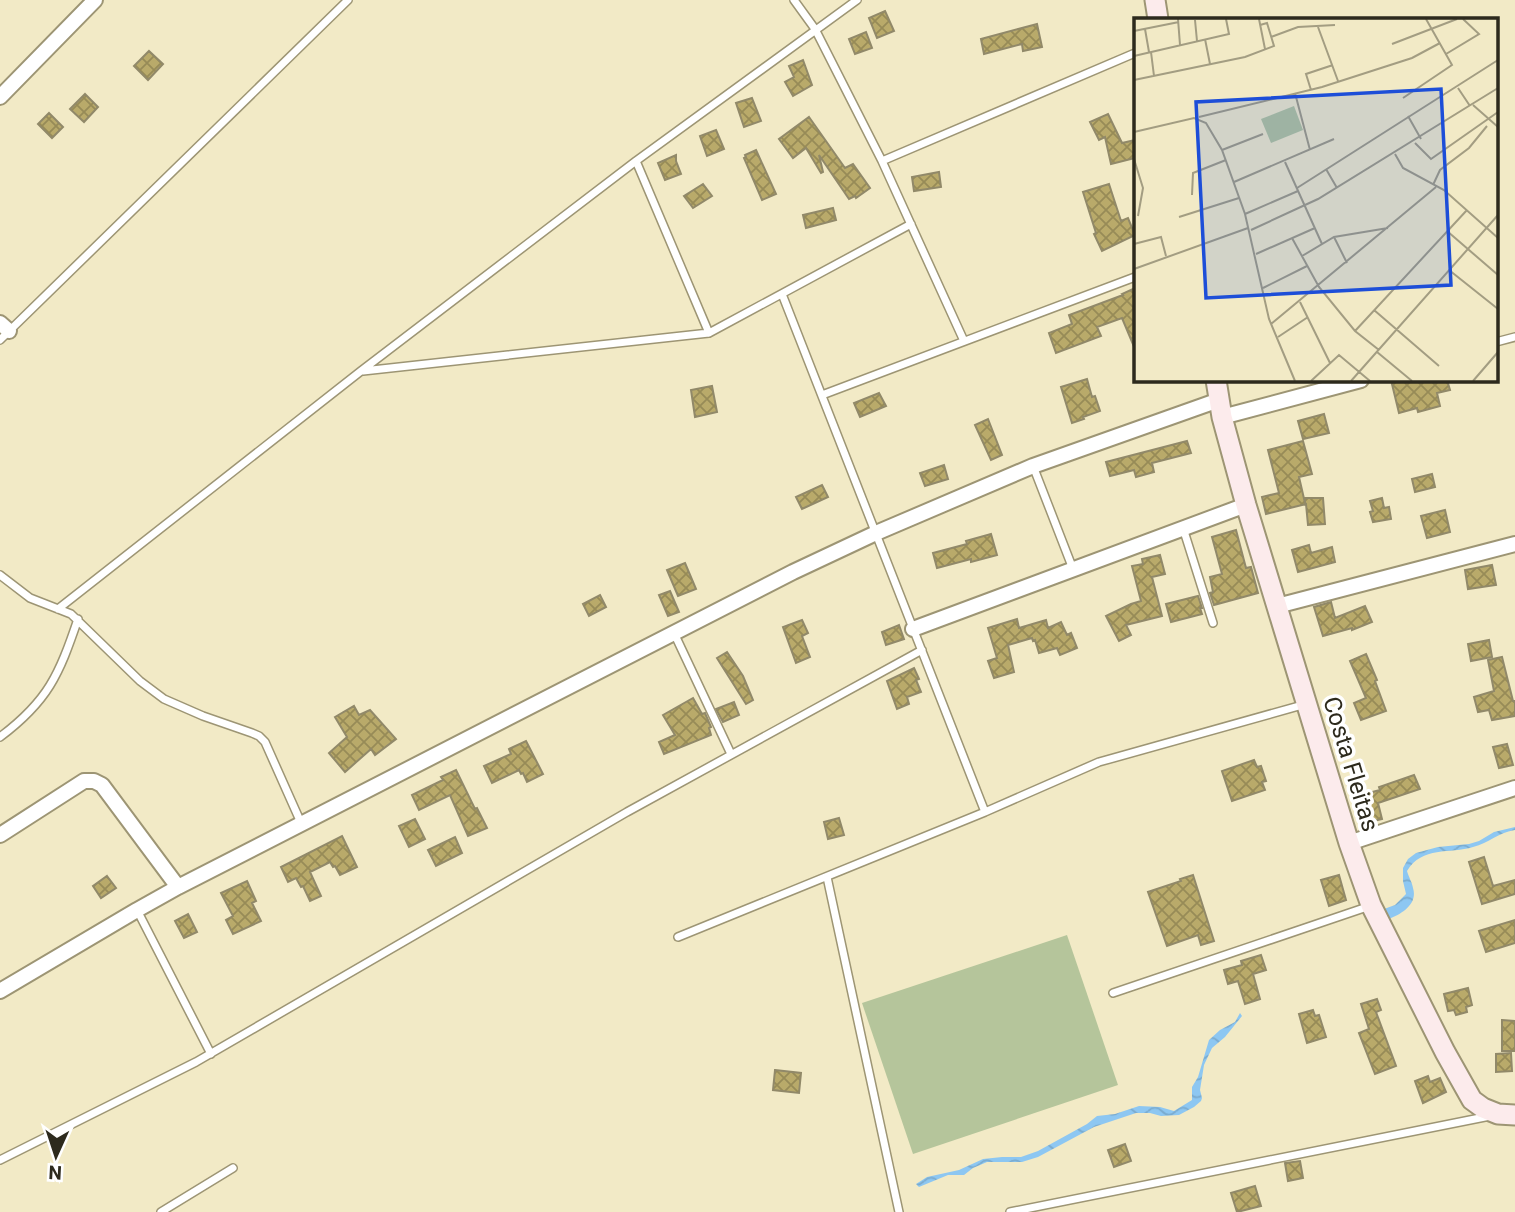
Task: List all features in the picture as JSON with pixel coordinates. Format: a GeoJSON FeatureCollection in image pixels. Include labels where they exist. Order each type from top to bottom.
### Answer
{"type":"FeatureCollection","features":[{"type":"Feature","properties":{"kind":"main road"},"geometry":{"type":"LineString","coordinates":[[1155,0],[1158,18]]}},
{"type":"Feature","properties":{"kind":"main road","name":"Costa Fleitas"},"geometry":{"type":"LineString","coordinates":[[1216,382],[1246,505],[1349,843],[1371,905],[1459,1080],[1472,1100],[1483,1108],[1507,1115]]}},
{"type":"Feature","properties":{"kind":"street"},"geometry":{"type":"LineString","coordinates":[[2,90],[95,0]]}},
{"type":"Feature","properties":{"kind":"street"},"geometry":{"type":"LineString","coordinates":[[0,990],[178,887],[793,572],[876,533],[1033,466],[1221,409],[1351,382]]}},
{"type":"Feature","properties":{"kind":"street"},"geometry":{"type":"LineString","coordinates":[[913,629],[1246,505]]}},
{"type":"Feature","properties":{"kind":"street"},"geometry":{"type":"LineString","coordinates":[[1277,606],[1515,544]]}},
{"type":"Feature","properties":{"kind":"street"},"geometry":{"type":"LineString","coordinates":[[0,835],[84,781],[94,781],[102,785],[178,887]]}},
{"type":"Feature","properties":{"kind":"street"},"geometry":{"type":"LineString","coordinates":[[1349,843],[1515,788]]}},
{"type":"Feature","properties":{"kind":"lane"},"geometry":{"type":"LineString","coordinates":[[3,331],[348,0]]}},
{"type":"Feature","properties":{"kind":"lane"},"geometry":{"type":"LineString","coordinates":[[794,0],[815,29],[882,160],[964,341]]}},
{"type":"Feature","properties":{"kind":"lane"},"geometry":{"type":"LineString","coordinates":[[58,609],[361,371],[636,161],[857,0]]}},
{"type":"Feature","properties":{"kind":"lane"},"geometry":{"type":"LineString","coordinates":[[882,160],[1134,53]]}},
{"type":"Feature","properties":{"kind":"lane"},"geometry":{"type":"LineString","coordinates":[[636,161],[709,332]]}},
{"type":"Feature","properties":{"kind":"lane"},"geometry":{"type":"LineString","coordinates":[[361,371],[709,332],[911,224]]}},
{"type":"Feature","properties":{"kind":"lane"},"geometry":{"type":"LineString","coordinates":[[822,395],[1134,277]]}},
{"type":"Feature","properties":{"kind":"lane"},"geometry":{"type":"LineString","coordinates":[[782,294],[985,812]]}},
{"type":"Feature","properties":{"kind":"lane"},"geometry":{"type":"LineString","coordinates":[[1498,341],[1515,337]]}},
{"type":"Feature","properties":{"kind":"lane"},"geometry":{"type":"LineString","coordinates":[[1033,466],[1073,569]]}},
{"type":"Feature","properties":{"kind":"lane"},"geometry":{"type":"LineString","coordinates":[[1183,528],[1213,622]]}},
{"type":"Feature","properties":{"kind":"lane"},"geometry":{"type":"LineString","coordinates":[[0,575],[30,598],[78,619],[140,681],[164,699],[259,736],[265,742],[302,825]]}},
{"type":"Feature","properties":{"kind":"lane"},"geometry":{"type":"LineString","coordinates":[[0,737],[33,710],[50,689],[64,660],[78,619]]}},
{"type":"Feature","properties":{"kind":"lane"},"geometry":{"type":"LineString","coordinates":[[674,633],[731,754]]}},
{"type":"Feature","properties":{"kind":"lane"},"geometry":{"type":"LineString","coordinates":[[0,1160],[211,1054],[627,811],[922,650]]}},
{"type":"Feature","properties":{"kind":"lane"},"geometry":{"type":"LineString","coordinates":[[678,937],[985,812],[1099,762],[1307,704]]}},
{"type":"Feature","properties":{"kind":"lane"},"geometry":{"type":"LineString","coordinates":[[827,877],[898,1212]]}},
{"type":"Feature","properties":{"kind":"lane"},"geometry":{"type":"LineString","coordinates":[[1114,993],[1371,905]]}},
{"type":"Feature","properties":{"kind":"lane"},"geometry":{"type":"LineString","coordinates":[[137,909],[211,1054]]}},
{"type":"Feature","properties":{"kind":"lane"},"geometry":{"type":"LineString","coordinates":[[1010,1212],[1507,1115]]}},
{"type":"Feature","properties":{"kind":"lane"},"geometry":{"type":"LineString","coordinates":[[161,1212],[233,1168]]}},
{"type":"Feature","properties":{"kind":"green space"},"geometry":{"type":"Polygon","coordinates":[[[1067,935],[1118,1085],[913,1154],[862,1003],[1067,935]]]}},
{"type":"Feature","properties":{"kind":"water"},"geometry":{"type":"Polygon","coordinates":[[[1515,827],[1515,830],[1479,845],[1428,854],[1413,863],[1407,871],[1414,894],[1411,904],[1389,919],[1384,909],[1395,905],[1406,894],[1403,868],[1408,859],[1416,853],[1438,847],[1469,844],[1494,832],[1515,827]]]}},
{"type":"Feature","properties":{"kind":"water"},"geometry":{"type":"Polygon","coordinates":[[[1240,1013],[1242,1016],[1212,1048],[1204,1065],[1201,1101],[1179,1115],[1136,1113],[1094,1127],[1038,1157],[1022,1162],[987,1162],[964,1175],[948,1175],[919,1187],[916,1184],[927,1177],[959,1170],[983,1159],[1021,1157],[1038,1151],[1097,1116],[1115,1114],[1139,1106],[1174,1111],[1192,1100],[1192,1087],[1198,1077],[1209,1040],[1235,1022],[1240,1013]]]}},
{"type":"Feature","properties":{"kind":"building"},"geometry":{"type":"Polygon","coordinates":[[[885,11],[894,31],[877,38],[869,18],[885,11]]]}},
{"type":"Feature","properties":{"kind":"building"},"geometry":{"type":"Polygon","coordinates":[[[1037,24],[1042,47],[1023,51],[1022,44],[984,54],[981,39],[1037,24]]]}},
{"type":"Feature","properties":{"kind":"building"},"geometry":{"type":"Polygon","coordinates":[[[866,32],[872,48],[855,54],[849,39],[866,32]]]}},
{"type":"Feature","properties":{"kind":"building"},"geometry":{"type":"Polygon","coordinates":[[[149,51],[163,64],[148,80],[134,66],[149,51]]]}},
{"type":"Feature","properties":{"kind":"building"},"geometry":{"type":"Polygon","coordinates":[[[803,60],[812,85],[793,96],[785,82],[794,77],[789,66],[803,60]]]}},
{"type":"Feature","properties":{"kind":"building"},"geometry":{"type":"Polygon","coordinates":[[[85,94],[98,107],[84,122],[70,109],[85,94]]]}},
{"type":"Feature","properties":{"kind":"building"},"geometry":{"type":"Polygon","coordinates":[[[752,98],[761,121],[744,127],[736,103],[752,98]]]}},
{"type":"Feature","properties":{"kind":"building"},"geometry":{"type":"Polygon","coordinates":[[[49,113],[63,127],[52,138],[38,124],[49,113]]]}},
{"type":"Feature","properties":{"kind":"building"},"geometry":{"type":"Polygon","coordinates":[[[1108,114],[1122,143],[1134,140],[1134,158],[1111,164],[1105,137],[1099,140],[1090,122],[1108,114]]]}},
{"type":"Feature","properties":{"kind":"building"},"geometry":{"type":"Polygon","coordinates":[[[809,117],[845,168],[853,164],[870,188],[856,198],[855,196],[849,199],[819,155],[821,173],[806,148],[793,158],[779,139],[809,117]]]}},
{"type":"Feature","properties":{"kind":"building"},"geometry":{"type":"Polygon","coordinates":[[[716,130],[724,149],[707,156],[700,136],[716,130]]]}},
{"type":"Feature","properties":{"kind":"building"},"geometry":{"type":"Polygon","coordinates":[[[756,150],[776,194],[762,200],[744,158],[756,150]]]}},
{"type":"Feature","properties":{"kind":"building"},"geometry":{"type":"Polygon","coordinates":[[[676,155],[681,174],[665,180],[658,163],[676,155]]]}},
{"type":"Feature","properties":{"kind":"building"},"geometry":{"type":"Polygon","coordinates":[[[939,172],[941,187],[914,191],[912,177],[939,172]]]}},
{"type":"Feature","properties":{"kind":"building"},"geometry":{"type":"Polygon","coordinates":[[[703,184],[712,196],[693,208],[684,196],[703,184]]]}},
{"type":"Feature","properties":{"kind":"building"},"geometry":{"type":"Polygon","coordinates":[[[1109,184],[1121,221],[1128,218],[1134,235],[1102,251],[1094,234],[1096,233],[1083,192],[1109,184]]]}},
{"type":"Feature","properties":{"kind":"building"},"geometry":{"type":"Polygon","coordinates":[[[833,208],[836,220],[806,228],[803,215],[833,208]]]}},
{"type":"Feature","properties":{"kind":"building"},"geometry":{"type":"Polygon","coordinates":[[[1134,288],[1134,347],[1122,318],[1097,327],[1101,336],[1056,353],[1049,333],[1072,324],[1069,315],[1134,288]]]}},
{"type":"Feature","properties":{"kind":"building"},"geometry":{"type":"Polygon","coordinates":[[[1087,379],[1092,397],[1095,396],[1100,411],[1072,423],[1061,387],[1087,379]]]}},
{"type":"Feature","properties":{"kind":"building"},"geometry":{"type":"Polygon","coordinates":[[[1391,382],[1448,382],[1450,390],[1437,393],[1440,406],[1418,412],[1417,408],[1399,413],[1391,382]]]}},
{"type":"Feature","properties":{"kind":"building"},"geometry":{"type":"Polygon","coordinates":[[[712,386],[717,412],[695,417],[691,390],[712,386]]]}},
{"type":"Feature","properties":{"kind":"building"},"geometry":{"type":"Polygon","coordinates":[[[879,393],[886,406],[860,417],[854,403],[879,393]]]}},
{"type":"Feature","properties":{"kind":"building"},"geometry":{"type":"Polygon","coordinates":[[[1324,414],[1329,433],[1303,439],[1298,421],[1324,414]]]}},
{"type":"Feature","properties":{"kind":"building"},"geometry":{"type":"Polygon","coordinates":[[[988,419],[1002,455],[991,460],[975,425],[988,419]]]}},
{"type":"Feature","properties":{"kind":"building"},"geometry":{"type":"Polygon","coordinates":[[[1187,441],[1191,453],[1152,463],[1154,472],[1136,477],[1134,470],[1110,476],[1106,462],[1187,441]]]}},
{"type":"Feature","properties":{"kind":"building"},"geometry":{"type":"Polygon","coordinates":[[[1303,441],[1312,474],[1299,477],[1305,503],[1305,498],[1323,498],[1325,524],[1308,525],[1306,504],[1266,514],[1262,497],[1279,493],[1268,450],[1303,441]]]}},
{"type":"Feature","properties":{"kind":"building"},"geometry":{"type":"Polygon","coordinates":[[[944,465],[948,479],[925,486],[920,473],[944,465]]]}},
{"type":"Feature","properties":{"kind":"building"},"geometry":{"type":"Polygon","coordinates":[[[1432,474],[1435,487],[1415,492],[1412,479],[1432,474]]]}},
{"type":"Feature","properties":{"kind":"building"},"geometry":{"type":"Polygon","coordinates":[[[822,485],[828,497],[802,509],[796,497],[822,485]]]}},
{"type":"Feature","properties":{"kind":"building"},"geometry":{"type":"Polygon","coordinates":[[[1382,498],[1384,508],[1389,507],[1391,519],[1373,522],[1370,501],[1382,498]]]}},
{"type":"Feature","properties":{"kind":"building"},"geometry":{"type":"Polygon","coordinates":[[[1445,510],[1450,532],[1427,538],[1421,516],[1445,510]]]}},
{"type":"Feature","properties":{"kind":"building"},"geometry":{"type":"Polygon","coordinates":[[[1236,530],[1246,568],[1251,567],[1258,593],[1214,605],[1210,593],[1213,592],[1210,577],[1222,574],[1212,537],[1236,530]]]}},
{"type":"Feature","properties":{"kind":"building"},"geometry":{"type":"Polygon","coordinates":[[[991,534],[997,555],[937,568],[933,553],[991,534]]]}},
{"type":"Feature","properties":{"kind":"building"},"geometry":{"type":"Polygon","coordinates":[[[1309,545],[1311,553],[1332,547],[1335,562],[1298,572],[1292,550],[1309,545]]]}},
{"type":"Feature","properties":{"kind":"building"},"geometry":{"type":"Polygon","coordinates":[[[1160,555],[1165,574],[1152,577],[1162,616],[1126,625],[1131,635],[1119,641],[1106,616],[1141,601],[1132,566],[1143,564],[1142,559],[1160,555]]]}},
{"type":"Feature","properties":{"kind":"building"},"geometry":{"type":"Polygon","coordinates":[[[685,563],[696,589],[678,596],[667,570],[685,563]]]}},
{"type":"Feature","properties":{"kind":"building"},"geometry":{"type":"Polygon","coordinates":[[[1492,565],[1496,585],[1468,589],[1465,570],[1492,565]]]}},
{"type":"Feature","properties":{"kind":"building"},"geometry":{"type":"Polygon","coordinates":[[[670,591],[679,612],[668,616],[659,595],[670,591]]]}},
{"type":"Feature","properties":{"kind":"building"},"geometry":{"type":"Polygon","coordinates":[[[600,595],[606,607],[589,616],[583,604],[600,595]]]}},
{"type":"Feature","properties":{"kind":"building"},"geometry":{"type":"Polygon","coordinates":[[[1198,596],[1202,614],[1171,622],[1166,604],[1198,596]]]}},
{"type":"Feature","properties":{"kind":"building"},"geometry":{"type":"Polygon","coordinates":[[[1331,602],[1335,618],[1365,606],[1372,622],[1352,630],[1323,636],[1314,607],[1331,602]]]}},
{"type":"Feature","properties":{"kind":"building"},"geometry":{"type":"Polygon","coordinates":[[[1017,619],[1019,628],[1046,620],[1048,628],[1061,622],[1067,635],[1071,633],[1077,648],[1060,655],[1057,648],[1039,653],[1032,638],[1008,645],[1014,672],[994,678],[988,661],[997,658],[988,628],[1017,619]]]}},
{"type":"Feature","properties":{"kind":"building"},"geometry":{"type":"Polygon","coordinates":[[[802,620],[808,633],[802,636],[810,657],[796,663],[783,627],[802,620]]]}},
{"type":"Feature","properties":{"kind":"building"},"geometry":{"type":"Polygon","coordinates":[[[899,625],[904,639],[886,645],[882,632],[899,625]]]}},
{"type":"Feature","properties":{"kind":"building"},"geometry":{"type":"Polygon","coordinates":[[[1489,640],[1492,657],[1471,661],[1468,644],[1489,640]]]}},
{"type":"Feature","properties":{"kind":"building"},"geometry":{"type":"Polygon","coordinates":[[[727,652],[743,676],[753,700],[746,704],[717,658],[727,652]]]}},
{"type":"Feature","properties":{"kind":"building"},"geometry":{"type":"Polygon","coordinates":[[[1366,654],[1386,711],[1361,720],[1354,703],[1366,698],[1350,661],[1366,654]]]}},
{"type":"Feature","properties":{"kind":"building"},"geometry":{"type":"Polygon","coordinates":[[[1502,657],[1515,701],[1515,716],[1492,720],[1489,710],[1478,712],[1474,697],[1494,691],[1488,660],[1502,657]]]}},
{"type":"Feature","properties":{"kind":"building"},"geometry":{"type":"Polygon","coordinates":[[[914,668],[921,692],[907,697],[909,704],[897,709],[887,681],[914,668]]]}},
{"type":"Feature","properties":{"kind":"building"},"geometry":{"type":"Polygon","coordinates":[[[693,698],[702,714],[705,713],[711,727],[711,735],[664,754],[659,742],[675,735],[663,715],[693,698]]]}},
{"type":"Feature","properties":{"kind":"building"},"geometry":{"type":"Polygon","coordinates":[[[734,702],[739,715],[723,722],[716,709],[734,702]]]}},
{"type":"Feature","properties":{"kind":"building"},"geometry":{"type":"Polygon","coordinates":[[[354,706],[359,715],[370,710],[396,739],[375,755],[371,749],[345,772],[329,753],[347,737],[335,717],[354,706]]]}},
{"type":"Feature","properties":{"kind":"building"},"geometry":{"type":"Polygon","coordinates":[[[526,741],[543,774],[527,782],[519,770],[492,783],[484,766],[511,754],[509,749],[526,741]]]}},
{"type":"Feature","properties":{"kind":"building"},"geometry":{"type":"Polygon","coordinates":[[[1507,744],[1513,765],[1499,768],[1493,747],[1507,744]]]}},
{"type":"Feature","properties":{"kind":"building"},"geometry":{"type":"Polygon","coordinates":[[[1254,760],[1257,767],[1261,766],[1266,781],[1262,782],[1265,790],[1232,801],[1222,771],[1254,760]]]}},
{"type":"Feature","properties":{"kind":"building"},"geometry":{"type":"Polygon","coordinates":[[[456,770],[487,828],[468,836],[450,795],[419,810],[412,795],[443,780],[441,777],[456,770]]]}},
{"type":"Feature","properties":{"kind":"building"},"geometry":{"type":"Polygon","coordinates":[[[1414,775],[1420,789],[1378,803],[1382,819],[1369,822],[1361,795],[1414,775]]]}},
{"type":"Feature","properties":{"kind":"building"},"geometry":{"type":"Polygon","coordinates":[[[839,818],[844,835],[828,839],[824,822],[839,818]]]}},
{"type":"Feature","properties":{"kind":"building"},"geometry":{"type":"Polygon","coordinates":[[[415,819],[425,839],[409,847],[399,826],[415,819]]]}},
{"type":"Feature","properties":{"kind":"building"},"geometry":{"type":"Polygon","coordinates":[[[342,836],[357,867],[340,875],[330,862],[310,872],[321,896],[310,901],[296,878],[288,882],[281,867],[342,836]]]}},
{"type":"Feature","properties":{"kind":"building"},"geometry":{"type":"Polygon","coordinates":[[[455,837],[462,853],[436,866],[428,850],[455,837]]]}},
{"type":"Feature","properties":{"kind":"building"},"geometry":{"type":"Polygon","coordinates":[[[1484,857],[1493,886],[1515,880],[1515,894],[1482,904],[1469,862],[1484,857]]]}},
{"type":"Feature","properties":{"kind":"building"},"geometry":{"type":"Polygon","coordinates":[[[1193,875],[1214,941],[1201,945],[1198,935],[1167,946],[1148,892],[1193,875]]]}},
{"type":"Feature","properties":{"kind":"building"},"geometry":{"type":"Polygon","coordinates":[[[1339,875],[1346,900],[1329,906],[1321,880],[1339,875]]]}},
{"type":"Feature","properties":{"kind":"building"},"geometry":{"type":"Polygon","coordinates":[[[107,876],[116,888],[101,898],[93,886],[107,876]]]}},
{"type":"Feature","properties":{"kind":"building"},"geometry":{"type":"Polygon","coordinates":[[[247,881],[256,901],[252,903],[261,921],[233,934],[226,920],[233,916],[221,893],[247,881]]]}},
{"type":"Feature","properties":{"kind":"building"},"geometry":{"type":"Polygon","coordinates":[[[188,914],[197,932],[184,938],[175,921],[188,914]]]}},
{"type":"Feature","properties":{"kind":"building"},"geometry":{"type":"Polygon","coordinates":[[[1515,920],[1515,943],[1486,952],[1479,931],[1515,920]]]}},
{"type":"Feature","properties":{"kind":"building"},"geometry":{"type":"Polygon","coordinates":[[[1261,955],[1266,970],[1253,974],[1260,999],[1245,1004],[1238,981],[1228,984],[1224,970],[1242,965],[1241,961],[1261,955]]]}},
{"type":"Feature","properties":{"kind":"building"},"geometry":{"type":"Polygon","coordinates":[[[1468,988],[1472,1005],[1466,1007],[1467,1012],[1456,1015],[1454,1010],[1448,1011],[1444,994],[1468,988]]]}},
{"type":"Feature","properties":{"kind":"building"},"geometry":{"type":"Polygon","coordinates":[[[1377,999],[1381,1010],[1376,1012],[1396,1066],[1375,1074],[1359,1033],[1369,1029],[1361,1004],[1377,999]]]}},
{"type":"Feature","properties":{"kind":"building"},"geometry":{"type":"Polygon","coordinates":[[[1313,1010],[1315,1016],[1319,1015],[1326,1037],[1307,1043],[1299,1014],[1313,1010]]]}},
{"type":"Feature","properties":{"kind":"building"},"geometry":{"type":"Polygon","coordinates":[[[1502,1020],[1515,1021],[1515,1051],[1502,1051],[1502,1020]]]}},
{"type":"Feature","properties":{"kind":"building"},"geometry":{"type":"Polygon","coordinates":[[[1511,1053],[1512,1071],[1496,1072],[1496,1054],[1511,1053]]]}},
{"type":"Feature","properties":{"kind":"building"},"geometry":{"type":"Polygon","coordinates":[[[775,1070],[801,1073],[799,1093],[773,1090],[775,1070]]]}},
{"type":"Feature","properties":{"kind":"building"},"geometry":{"type":"Polygon","coordinates":[[[1428,1076],[1430,1082],[1440,1078],[1446,1092],[1423,1103],[1415,1081],[1428,1076]]]}},
{"type":"Feature","properties":{"kind":"building"},"geometry":{"type":"Polygon","coordinates":[[[1125,1144],[1131,1161],[1114,1167],[1108,1150],[1125,1144]]]}},
{"type":"Feature","properties":{"kind":"building"},"geometry":{"type":"Polygon","coordinates":[[[1300,1161],[1303,1178],[1288,1181],[1285,1163],[1300,1161]]]}},
{"type":"Feature","properties":{"kind":"building"},"geometry":{"type":"Polygon","coordinates":[[[1255,1186],[1261,1206],[1237,1212],[1231,1193],[1255,1186]]]}}]}
